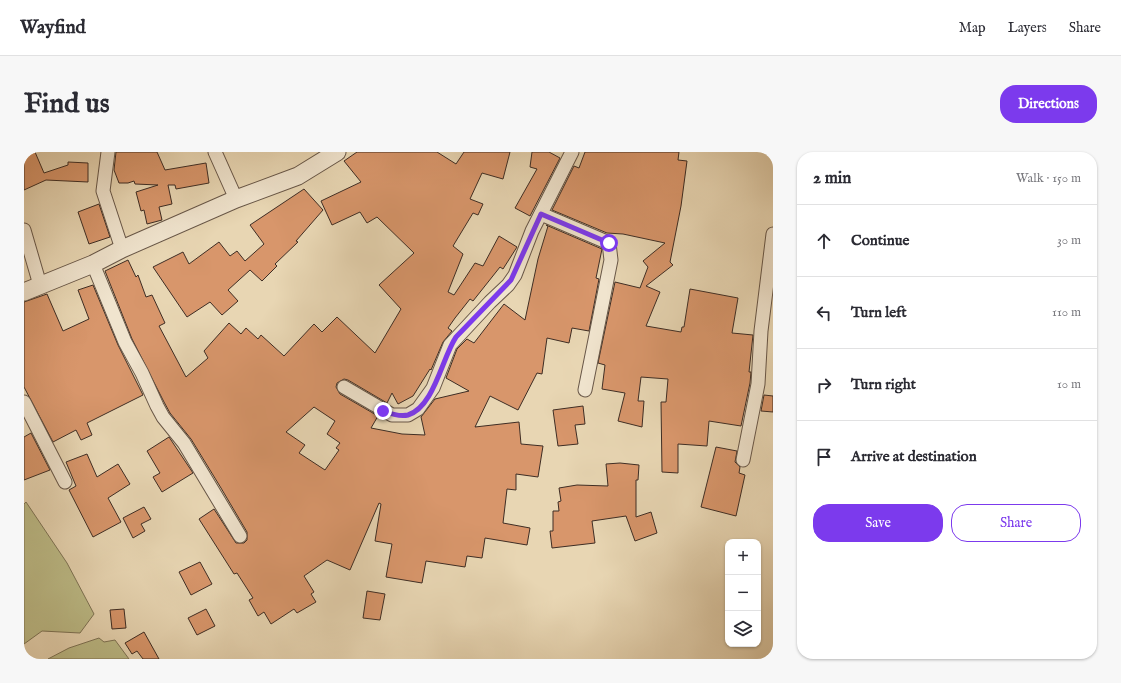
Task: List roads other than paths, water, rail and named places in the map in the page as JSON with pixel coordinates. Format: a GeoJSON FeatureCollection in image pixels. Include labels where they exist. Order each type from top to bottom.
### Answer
{"type":"FeatureCollection","features":[{"type":"Feature","properties":{"kind":"street"},"geometry":{"type":"LineString","coordinates":[[108,152],[103,191],[122,249]]}},
{"type":"Feature","properties":{"kind":"street"},"geometry":{"type":"LineString","coordinates":[[215,152],[236,199]]}},
{"type":"Feature","properties":{"kind":"street"},"geometry":{"type":"LineString","coordinates":[[24,292],[93,264],[122,249],[236,199],[298,176],[337,152]]}},
{"type":"Feature","properties":{"kind":"street"},"geometry":{"type":"LineString","coordinates":[[344,387],[392,414],[408,415],[418,409],[433,388],[450,345],[511,280],[541,214],[572,152]]}},
{"type":"Feature","properties":{"kind":"street"},"geometry":{"type":"LineString","coordinates":[[541,214],[609,243],[612,260],[585,390]]}},
{"type":"Feature","properties":{"kind":"street"},"geometry":{"type":"LineString","coordinates":[[24,230],[40,285]]}},
{"type":"Feature","properties":{"kind":"street"},"geometry":{"type":"LineString","coordinates":[[743,460],[758,384],[761,331],[773,234]]}},
{"type":"Feature","properties":{"kind":"street"},"geometry":{"type":"LineString","coordinates":[[93,264],[125,342],[142,373],[157,406],[163,417],[184,443],[240,536]]}},
{"type":"Feature","properties":{"kind":"street"},"geometry":{"type":"LineString","coordinates":[[24,402],[65,482]]}}]}
